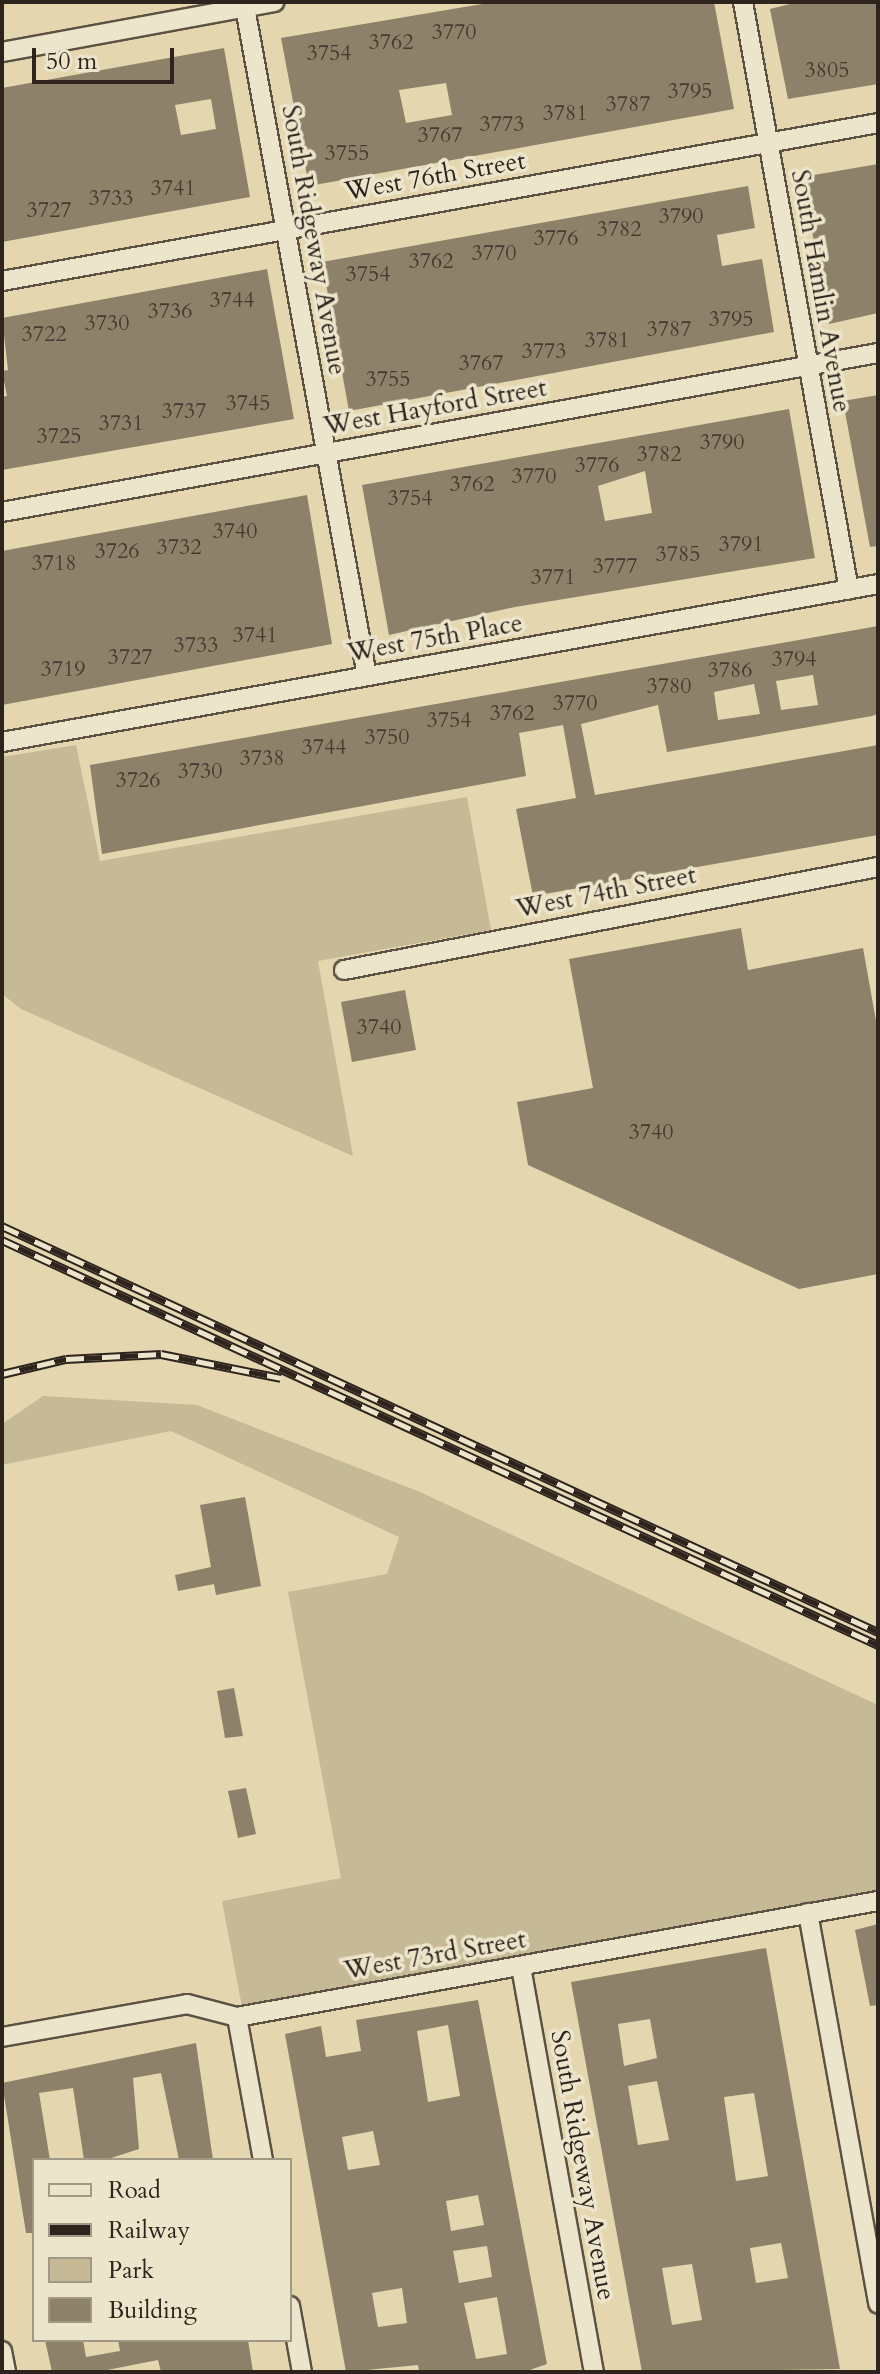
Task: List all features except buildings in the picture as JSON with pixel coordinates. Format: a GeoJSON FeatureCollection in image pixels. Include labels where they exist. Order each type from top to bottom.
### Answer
{"type":"FeatureCollection","features":[{"type":"Feature","properties":{"kind":"street"},"geometry":{"type":"LineString","coordinates":[[2,52],[244,5],[274,2]]}},
{"type":"Feature","properties":{"kind":"street","name":"South Hamlin Avenue"},"geometry":{"type":"LineString","coordinates":[[743,2],[849,590]]}},
{"type":"Feature","properties":{"kind":"street","name":"South Ridgeway Avenue"},"geometry":{"type":"LineString","coordinates":[[244,5],[367,676]]}},
{"type":"Feature","properties":{"kind":"street","name":"West 76th Street"},"geometry":{"type":"LineString","coordinates":[[2,281],[878,123]]}},
{"type":"Feature","properties":{"kind":"street","name":"West Hayford Street"},"geometry":{"type":"LineString","coordinates":[[2,512],[878,353]]}},
{"type":"Feature","properties":{"kind":"street","name":"West 75th Place"},"geometry":{"type":"LineString","coordinates":[[2,742],[878,584]]}},
{"type":"Feature","properties":{"kind":"street","name":"West 74th Street"},"geometry":{"type":"LineString","coordinates":[[344,970],[878,867]]}},
{"type":"Feature","properties":{"kind":"street","name":"West 73rd Street"},"geometry":{"type":"LineString","coordinates":[[2,2037],[187,2004],[237,2017],[878,1901]]}},
{"type":"Feature","properties":{"kind":"street"},"geometry":{"type":"LineString","coordinates":[[808,1913],[878,2304]]}},
{"type":"Feature","properties":{"kind":"street","name":"South Ridgeway Avenue"},"geometry":{"type":"LineString","coordinates":[[521,1967],[594,2372]]}},
{"type":"Feature","properties":{"kind":"street"},"geometry":{"type":"LineString","coordinates":[[237,2017],[263,2158]]}},
{"type":"Feature","properties":{"kind":"street"},"geometry":{"type":"LineString","coordinates":[[292,2317],[302,2372]]}},
{"type":"Feature","properties":{"kind":"street"},"geometry":{"type":"LineString","coordinates":[[2,2351],[6,2372]]}},
{"type":"Feature","properties":{"kind":"green space"},"geometry":{"type":"Polygon","coordinates":[[[76,745],[100,861],[467,797],[491,930],[318,961],[353,1156],[21,1009],[2,994],[2,757],[76,745]]]}},
{"type":"Feature","properties":{"kind":"green space"},"geometry":{"type":"Polygon","coordinates":[[[43,1396],[197,1405],[420,1492],[878,1705],[878,1896],[242,2007],[222,1901],[341,1878],[288,1592],[387,1574],[399,1537],[171,1431],[2,1465],[2,1424],[43,1396]]]}},
{"type":"Feature","properties":{"kind":"railway"},"geometry":{"type":"LineString","coordinates":[[2,1226],[878,1632]]}},
{"type":"Feature","properties":{"kind":"railway"},"geometry":{"type":"LineString","coordinates":[[2,1240],[878,1645]]}},
{"type":"Feature","properties":{"kind":"railway"},"geometry":{"type":"LineString","coordinates":[[2,1374],[66,1359],[161,1354],[281,1378]]}}]}
